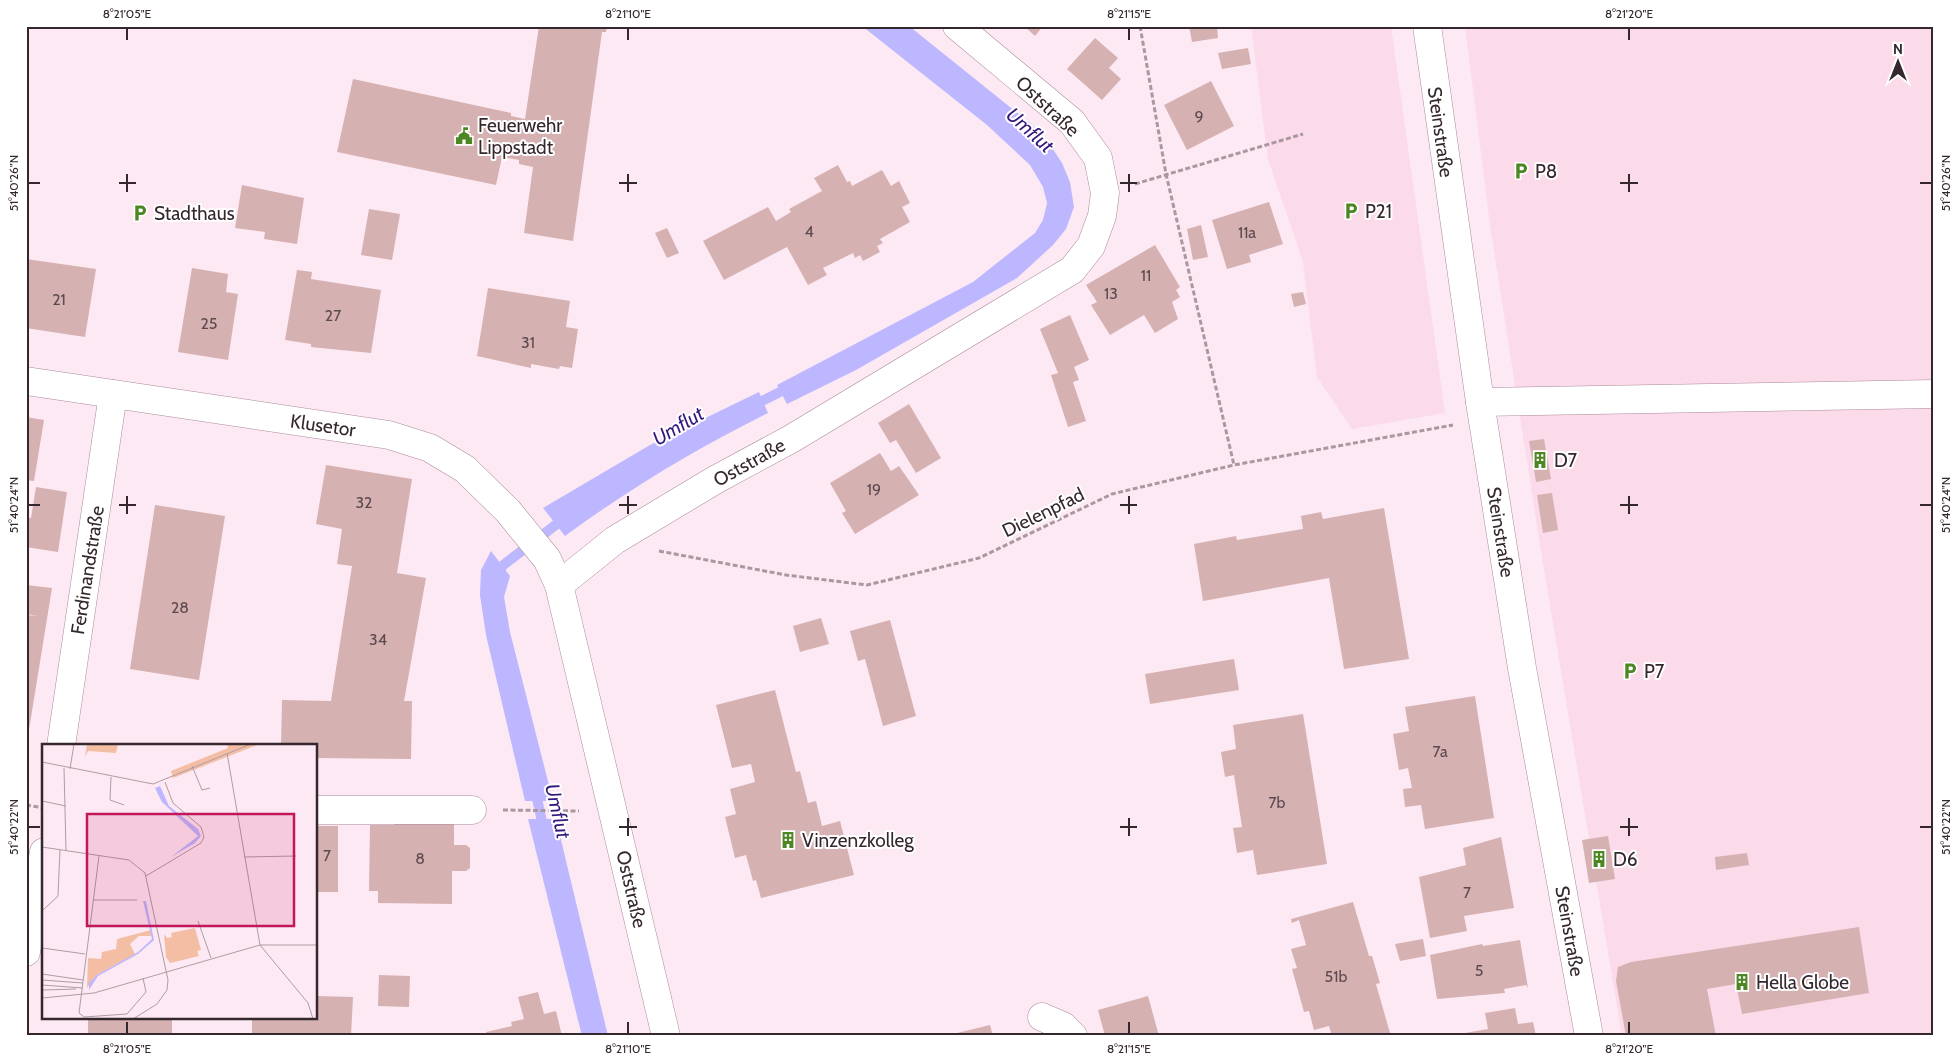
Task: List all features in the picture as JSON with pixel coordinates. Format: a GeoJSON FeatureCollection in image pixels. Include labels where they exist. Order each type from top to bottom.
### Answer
{"type":"FeatureCollection","features":[{"type":"Feature","properties":{"kind":"street","name":"Oststraße"},"geometry":{"type":"LineString","coordinates":[[666,1036],[558,585],[615,540],[715,480],[791,439],[1072,270],[1091,246],[1102,216],[1105,193],[1098,158],[1072,122],[957,26]]}},
{"type":"Feature","properties":{"kind":"street","name":"Steinstraße"},"geometry":{"type":"LineString","coordinates":[[1427,26],[1481,411],[1522,668],[1589,1036]]}},
{"type":"Feature","properties":{"kind":"street","name":"Klusetor"},"geometry":{"type":"LineString","coordinates":[[26,381],[389,435],[430,448],[465,469],[508,511],[547,559],[558,585]]}},
{"type":"Feature","properties":{"kind":"street","name":"Ferdinandstraße"},"geometry":{"type":"LineString","coordinates":[[61,744],[113,394]]}},
{"type":"Feature","properties":{"kind":"street"},"geometry":{"type":"LineString","coordinates":[[1481,411],[1934,394]]}},
{"type":"Feature","properties":{"kind":"street"},"geometry":{"type":"LineString","coordinates":[[318,810],[472,810]]}},
{"type":"Feature","properties":{"kind":"street"},"geometry":{"type":"LineString","coordinates":[[26,952],[42,863]]}},
{"type":"Feature","properties":{"kind":"street"},"geometry":{"type":"LineString","coordinates":[[1042,1016],[1063,1026],[1073,1036]]}},
{"type":"Feature","properties":{"kind":"path"},"geometry":{"type":"LineString","coordinates":[[1140,26],[1166,174],[1234,465]]}},
{"type":"Feature","properties":{"kind":"path"},"geometry":{"type":"LineString","coordinates":[[1105,193],[1303,134]]}},
{"type":"Feature","properties":{"kind":"path","name":"Dielenpfad"},"geometry":{"type":"LineString","coordinates":[[615,540],[675,555],[786,576],[867,585],[979,558],[1112,494],[1234,465],[1481,411]]}},
{"type":"Feature","properties":{"kind":"path"},"geometry":{"type":"LineString","coordinates":[[26,805],[42,808]]}},
{"type":"Feature","properties":{"kind":"path"},"geometry":{"type":"LineString","coordinates":[[505,810],[577,811]]}},
{"type":"Feature","properties":{"kind":"shaded area","name":"P21"},"geometry":{"type":"Polygon","coordinates":[[[1251,26],[1391,26],[1445,413],[1352,429],[1317,377],[1303,262],[1268,159],[1251,26]]]}},
{"type":"Feature","properties":{"kind":"shaded area"},"geometry":{"type":"Polygon","coordinates":[[[1465,26],[1934,26],[1934,1036],[1622,1036],[1540,545],[1490,225],[1465,26]]]}},
{"type":"Feature","properties":{"kind":"water"},"geometry":{"type":"Polygon","coordinates":[[[862,26],[909,26],[1030,123],[1047,140],[1062,163],[1070,182],[1074,207],[1066,229],[1053,245],[1017,278],[856,370],[787,404],[777,385],[973,282],[1035,233],[1043,220],[1047,203],[1043,187],[1030,165],[987,125],[862,26]]]}},
{"type":"Feature","properties":{"kind":"water"},"geometry":{"type":"Polygon","coordinates":[[[759,392],[768,413],[715,440],[664,470],[565,536],[543,508],[650,445],[759,392]]]}},
{"type":"Feature","properties":{"kind":"water"},"geometry":{"type":"Polygon","coordinates":[[[491,551],[510,576],[504,597],[510,632],[553,801],[525,801],[486,635],[480,595],[481,570],[491,551]]]}},
{"type":"Feature","properties":{"kind":"water"},"geometry":{"type":"Polygon","coordinates":[[[528,819],[556,819],[608,1036],[582,1036],[528,819]]]}},
{"type":"Feature","properties":{"kind":"building","name":"Feuerwehr Lippstadt"},"geometry":{"type":"Polygon","coordinates":[[[539,26],[607,26],[606,32],[602,32],[573,241],[524,233],[533,167],[519,164],[519,160],[502,157],[496,185],[337,152],[353,79],[511,113],[511,116],[525,119],[539,26]]]}},
{"type":"Feature","properties":{"kind":"building"},"geometry":{"type":"Polygon","coordinates":[[[1024,26],[1043,26],[1035,36],[1024,26]]]}},
{"type":"Feature","properties":{"kind":"building"},"geometry":{"type":"Polygon","coordinates":[[[1189,26],[1217,26],[1218,38],[1192,42],[1189,26]]]}},
{"type":"Feature","properties":{"kind":"building"},"geometry":{"type":"Polygon","coordinates":[[[1095,38],[1118,58],[1109,68],[1121,79],[1102,100],[1067,69],[1095,38]]]}},
{"type":"Feature","properties":{"kind":"building"},"geometry":{"type":"Polygon","coordinates":[[[1248,48],[1251,64],[1222,69],[1218,53],[1248,48]]]}},
{"type":"Feature","properties":{"kind":"building"},"geometry":{"type":"Polygon","coordinates":[[[1211,81],[1234,126],[1187,150],[1164,105],[1211,81]]]}},
{"type":"Feature","properties":{"kind":"building"},"geometry":{"type":"Polygon","coordinates":[[[838,165],[847,182],[850,181],[852,186],[882,170],[891,186],[899,181],[910,203],[902,207],[910,222],[880,239],[883,243],[877,246],[880,252],[863,261],[860,255],[855,258],[853,253],[823,268],[827,275],[808,285],[787,247],[724,280],[703,241],[768,207],[776,221],[791,212],[789,209],[822,191],[814,178],[838,165]]]}},
{"type":"Feature","properties":{"kind":"building"},"geometry":{"type":"Polygon","coordinates":[[[242,185],[304,198],[297,244],[264,239],[265,232],[235,228],[242,185]]]}},
{"type":"Feature","properties":{"kind":"building"},"geometry":{"type":"Polygon","coordinates":[[[1269,202],[1283,244],[1249,255],[1251,262],[1227,269],[1212,220],[1269,202]]]}},
{"type":"Feature","properties":{"kind":"building"},"geometry":{"type":"Polygon","coordinates":[[[369,209],[400,214],[392,260],[361,255],[369,209]]]}},
{"type":"Feature","properties":{"kind":"building"},"geometry":{"type":"Polygon","coordinates":[[[1201,225],[1208,257],[1193,260],[1187,229],[1201,225]]]}},
{"type":"Feature","properties":{"kind":"building"},"geometry":{"type":"Polygon","coordinates":[[[667,228],[679,253],[667,258],[655,233],[667,228]]]}},
{"type":"Feature","properties":{"kind":"building"},"geometry":{"type":"Polygon","coordinates":[[[1155,245],[1180,287],[1176,290],[1180,297],[1172,302],[1178,319],[1155,333],[1144,315],[1110,335],[1091,305],[1097,302],[1086,285],[1155,245]]]}},
{"type":"Feature","properties":{"kind":"building"},"geometry":{"type":"Polygon","coordinates":[[[26,259],[96,269],[85,337],[26,328],[26,259]]]}},
{"type":"Feature","properties":{"kind":"building"},"geometry":{"type":"Polygon","coordinates":[[[192,268],[228,274],[226,292],[238,294],[228,360],[178,352],[192,268]]]}},
{"type":"Feature","properties":{"kind":"building"},"geometry":{"type":"Polygon","coordinates":[[[297,270],[312,272],[311,279],[381,290],[371,353],[311,347],[311,344],[285,340],[297,270]]]}},
{"type":"Feature","properties":{"kind":"building"},"geometry":{"type":"Polygon","coordinates":[[[488,288],[570,301],[566,327],[578,329],[572,368],[560,366],[559,369],[531,364],[531,368],[477,356],[488,288]]]}},
{"type":"Feature","properties":{"kind":"building"},"geometry":{"type":"Polygon","coordinates":[[[1303,292],[1306,304],[1294,307],[1291,294],[1303,292]]]}},
{"type":"Feature","properties":{"kind":"building"},"geometry":{"type":"Polygon","coordinates":[[[1070,315],[1089,360],[1074,367],[1079,380],[1073,382],[1086,421],[1068,427],[1051,375],[1058,373],[1040,329],[1070,315]]]}},
{"type":"Feature","properties":{"kind":"building"},"geometry":{"type":"Polygon","coordinates":[[[909,404],[941,458],[916,473],[896,440],[890,443],[878,423],[909,404]]]}},
{"type":"Feature","properties":{"kind":"building"},"geometry":{"type":"Polygon","coordinates":[[[26,417],[44,420],[34,481],[26,480],[26,417]]]}},
{"type":"Feature","properties":{"kind":"building","name":"D7"},"geometry":{"type":"Polygon","coordinates":[[[1544,439],[1551,479],[1536,482],[1529,441],[1544,439]]]}},
{"type":"Feature","properties":{"kind":"building"},"geometry":{"type":"Polygon","coordinates":[[[880,453],[891,471],[899,466],[919,495],[855,534],[842,513],[846,511],[830,483],[880,453]]]}},
{"type":"Feature","properties":{"kind":"building"},"geometry":{"type":"Polygon","coordinates":[[[326,465],[412,479],[397,573],[426,578],[404,701],[412,701],[411,759],[318,758],[318,744],[281,744],[282,700],[331,701],[352,566],[337,564],[342,529],[316,524],[326,465]]]}},
{"type":"Feature","properties":{"kind":"building"},"geometry":{"type":"Polygon","coordinates":[[[36,487],[67,492],[58,552],[26,547],[26,517],[31,518],[36,487]]]}},
{"type":"Feature","properties":{"kind":"building"},"geometry":{"type":"Polygon","coordinates":[[[1552,493],[1558,530],[1543,533],[1537,495],[1552,493]]]}},
{"type":"Feature","properties":{"kind":"building"},"geometry":{"type":"Polygon","coordinates":[[[155,505],[225,516],[199,680],[130,669],[155,505]]]}},
{"type":"Feature","properties":{"kind":"building"},"geometry":{"type":"Polygon","coordinates":[[[1384,508],[1409,659],[1344,669],[1329,578],[1203,601],[1194,544],[1236,536],[1237,540],[1303,529],[1301,516],[1321,512],[1323,519],[1384,508]]]}},
{"type":"Feature","properties":{"kind":"building"},"geometry":{"type":"Polygon","coordinates":[[[26,585],[52,588],[27,742],[26,615],[38,616],[26,614],[26,585]]]}},
{"type":"Feature","properties":{"kind":"building"},"geometry":{"type":"Polygon","coordinates":[[[821,618],[829,644],[800,652],[793,626],[821,618]]]}},
{"type":"Feature","properties":{"kind":"building"},"geometry":{"type":"Polygon","coordinates":[[[890,620],[916,716],[883,726],[865,659],[858,661],[850,631],[890,620]]]}},
{"type":"Feature","properties":{"kind":"building"},"geometry":{"type":"Polygon","coordinates":[[[1234,659],[1239,690],[1150,704],[1145,674],[1234,659]]]}},
{"type":"Feature","properties":{"kind":"building","name":"Vinzenzkolleg"},"geometry":{"type":"Polygon","coordinates":[[[775,690],[796,772],[800,771],[808,803],[816,801],[822,826],[840,821],[854,875],[761,898],[756,880],[753,881],[746,855],[735,858],[725,817],[736,814],[730,789],[755,782],[751,764],[732,768],[716,705],[775,690]]]}},
{"type":"Feature","properties":{"kind":"building"},"geometry":{"type":"Polygon","coordinates":[[[1475,696],[1494,818],[1425,829],[1421,805],[1405,807],[1403,789],[1412,788],[1408,768],[1399,770],[1393,734],[1409,731],[1405,707],[1475,696]]]}},
{"type":"Feature","properties":{"kind":"building"},"geometry":{"type":"Polygon","coordinates":[[[1303,714],[1327,864],[1257,875],[1253,850],[1237,853],[1233,828],[1242,827],[1234,775],[1225,777],[1221,752],[1236,749],[1233,725],[1303,714]]]}},
{"type":"Feature","properties":{"kind":"building"},"geometry":{"type":"Polygon","coordinates":[[[395,817],[454,819],[454,845],[466,845],[470,848],[470,868],[466,871],[452,871],[452,904],[378,903],[378,891],[369,891],[370,825],[394,825],[395,817]]]}},
{"type":"Feature","properties":{"kind":"building"},"geometry":{"type":"Polygon","coordinates":[[[318,826],[338,826],[338,892],[318,892],[318,826]]]}},
{"type":"Feature","properties":{"kind":"building","name":"D6"},"geometry":{"type":"Polygon","coordinates":[[[1608,836],[1615,879],[1589,883],[1582,840],[1608,836]]]}},
{"type":"Feature","properties":{"kind":"building"},"geometry":{"type":"Polygon","coordinates":[[[1501,837],[1514,908],[1464,916],[1467,931],[1430,938],[1419,877],[1466,865],[1463,848],[1501,837]]]}},
{"type":"Feature","properties":{"kind":"building"},"geometry":{"type":"Polygon","coordinates":[[[1747,853],[1749,865],[1716,870],[1715,857],[1747,853]]]}},
{"type":"Feature","properties":{"kind":"building"},"geometry":{"type":"Polygon","coordinates":[[[1353,902],[1369,956],[1372,956],[1380,983],[1376,984],[1390,1033],[1381,1036],[1332,1036],[1329,1026],[1314,1030],[1309,1011],[1304,1012],[1292,969],[1297,968],[1291,949],[1306,945],[1299,920],[1292,923],[1291,919],[1353,902]]]}},
{"type":"Feature","properties":{"kind":"building","name":"Hella Globe"},"geometry":{"type":"Polygon","coordinates":[[[1859,927],[1869,993],[1742,1014],[1736,984],[1707,989],[1716,1036],[1626,1036],[1616,981],[1618,967],[1631,962],[1859,927]]]}},
{"type":"Feature","properties":{"kind":"building"},"geometry":{"type":"Polygon","coordinates":[[[1423,939],[1426,956],[1400,961],[1395,944],[1423,939]]]}},
{"type":"Feature","properties":{"kind":"building"},"geometry":{"type":"Polygon","coordinates":[[[1520,940],[1528,988],[1526,985],[1504,989],[1505,993],[1437,999],[1430,955],[1482,944],[1483,946],[1520,940]]]}},
{"type":"Feature","properties":{"kind":"building"},"geometry":{"type":"Polygon","coordinates":[[[379,975],[410,976],[409,1007],[378,1006],[379,975]]]}},
{"type":"Feature","properties":{"kind":"building"},"geometry":{"type":"Polygon","coordinates":[[[538,992],[544,1014],[556,1011],[562,1036],[487,1036],[486,1032],[512,1026],[511,1022],[524,1019],[518,997],[538,992]]]}},
{"type":"Feature","properties":{"kind":"building"},"geometry":{"type":"Polygon","coordinates":[[[318,996],[353,997],[351,1036],[252,1036],[252,1020],[318,1020],[318,996]]]}},
{"type":"Feature","properties":{"kind":"building"},"geometry":{"type":"Polygon","coordinates":[[[1148,996],[1159,1036],[1105,1036],[1098,1010],[1148,996]]]}},
{"type":"Feature","properties":{"kind":"building"},"geometry":{"type":"Polygon","coordinates":[[[1515,1008],[1518,1024],[1533,1022],[1536,1036],[1466,1036],[1465,1033],[1488,1029],[1485,1013],[1515,1008]]]}},
{"type":"Feature","properties":{"kind":"building"},"geometry":{"type":"Polygon","coordinates":[[[88,1020],[172,1020],[172,1036],[88,1036],[88,1020]]]}},
{"type":"Feature","properties":{"kind":"building"},"geometry":{"type":"Polygon","coordinates":[[[990,1025],[993,1036],[949,1036],[949,1035],[990,1025]]]}},
{"type":"Feature","properties":{"kind":"waterway","name":"Umflut"},"geometry":{"type":"LineString","coordinates":[[752,406],[792,386]]}},
{"type":"Feature","properties":{"kind":"waterway","name":"Umflut"},"geometry":{"type":"LineString","coordinates":[[498,578],[502,566],[566,517]]}},
{"type":"Feature","properties":{"kind":"waterway","name":"Umflut"},"geometry":{"type":"LineString","coordinates":[[535,789],[544,831]]}},
{"type":"Feature","properties":{"kind":"place","name":"Feuerwehr Lippstadt"},"geometry":{"type":"Point","coordinates":[464,136]}},
{"type":"Feature","properties":{"kind":"place","name":"P8"},"geometry":{"type":"Point","coordinates":[1521,171]}},
{"type":"Feature","properties":{"kind":"place","name":"P21"},"geometry":{"type":"Point","coordinates":[1351,211]}},
{"type":"Feature","properties":{"kind":"place","name":"Stadthaus"},"geometry":{"type":"Point","coordinates":[140,213]}},
{"type":"Feature","properties":{"kind":"place","name":"D7"},"geometry":{"type":"Point","coordinates":[1540,460]}},
{"type":"Feature","properties":{"kind":"place","name":"P7"},"geometry":{"type":"Point","coordinates":[1630,671]}},
{"type":"Feature","properties":{"kind":"place","name":"Vinzenzkolleg"},"geometry":{"type":"Point","coordinates":[788,840]}},
{"type":"Feature","properties":{"kind":"place","name":"D6"},"geometry":{"type":"Point","coordinates":[1599,859]}},
{"type":"Feature","properties":{"kind":"place","name":"Hella Globe"},"geometry":{"type":"Point","coordinates":[1742,982]}}]}
